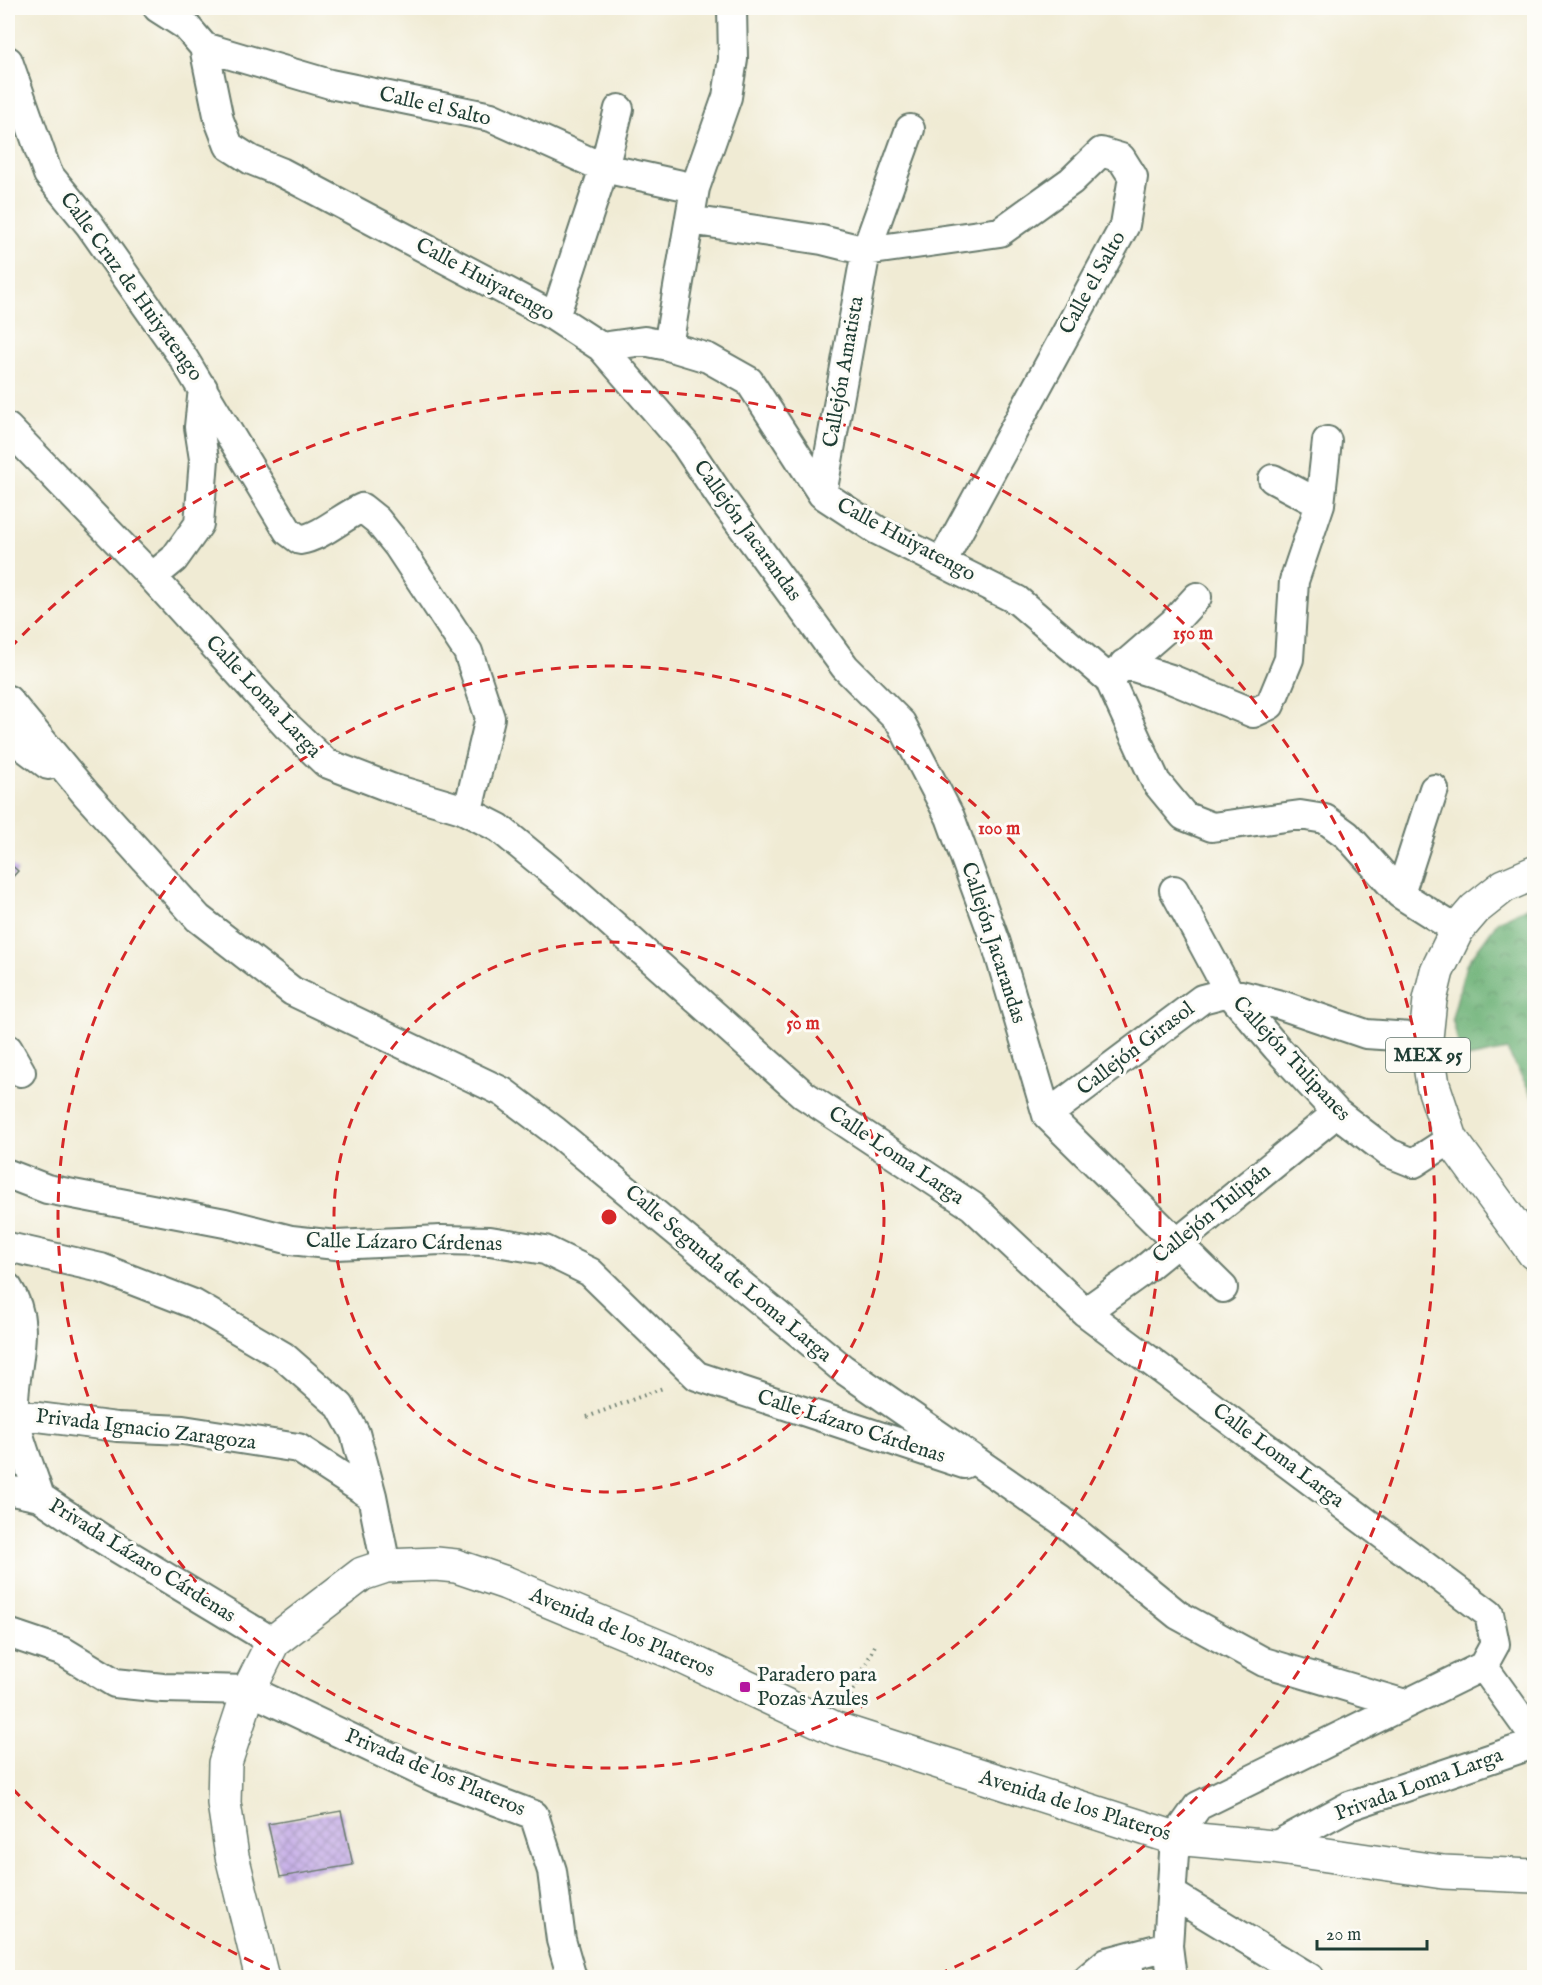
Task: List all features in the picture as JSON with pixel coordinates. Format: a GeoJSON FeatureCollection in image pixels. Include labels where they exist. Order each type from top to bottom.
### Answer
{"type":"FeatureCollection","features":[{"type":"Feature","properties":{"kind":"main road","name":"MEX 95"},"geometry":{"type":"LineString","coordinates":[[1534,873],[1504,886],[1475,909],[1457,930],[1437,971],[1430,999],[1426,1038],[1433,1085],[1451,1138],[1534,1253]]}},
{"type":"Feature","properties":{"kind":"main road","name":"Avenida de los Plateros"},"geometry":{"type":"LineString","coordinates":[[262,1977],[232,1856],[224,1803],[225,1763],[249,1690],[273,1642],[362,1574],[386,1566],[436,1564],[456,1566],[506,1583],[674,1653],[836,1730],[1175,1838],[1273,1847],[1443,1872],[1534,1876]]}},
{"type":"Feature","properties":{"kind":"street"},"geometry":{"type":"LineString","coordinates":[[158,8],[186,26],[204,47]]}},
{"type":"Feature","properties":{"kind":"street"},"geometry":{"type":"LineString","coordinates":[[668,345],[695,188],[727,98],[734,58],[732,8]]}},
{"type":"Feature","properties":{"kind":"street","name":"Calle el Salto"},"geometry":{"type":"LineString","coordinates":[[204,47],[330,84],[490,117],[604,168],[695,188]]}},
{"type":"Feature","properties":{"kind":"street","name":"Calle Huiyatengo"},"geometry":{"type":"LineString","coordinates":[[204,47],[219,120],[229,146],[250,160],[282,172],[555,316],[601,347],[644,341],[668,345],[708,358],[749,381],[822,494],[877,530],[1017,600],[1117,672],[1156,782],[1184,816],[1212,827],[1300,814],[1325,819],[1347,835],[1400,894],[1457,930]]}},
{"type":"Feature","properties":{"kind":"street","name":"Calle Cruz de Huiyatengo"},"geometry":{"type":"LineString","coordinates":[[8,61],[48,174],[89,224],[203,388],[199,427],[204,459],[199,524],[174,559],[152,577]]}},
{"type":"Feature","properties":{"kind":"street"},"geometry":{"type":"LineString","coordinates":[[555,316],[604,168],[619,109]]}},
{"type":"Feature","properties":{"kind":"street","name":"Callejón Amatista"},"geometry":{"type":"LineString","coordinates":[[822,494],[866,251],[910,129]]}},
{"type":"Feature","properties":{"kind":"street","name":"Calle el Salto"},"geometry":{"type":"LineString","coordinates":[[690,220],[822,240],[866,251],[1000,232],[1071,181],[1101,152],[1121,158],[1133,177],[1125,225],[943,561]]}},
{"type":"Feature","properties":{"kind":"street","name":"Callejón Jacarandas"},"geometry":{"type":"LineString","coordinates":[[601,347],[685,444],[720,496],[845,667],[901,723],[950,817],[996,943],[1047,1115],[1223,1288]]}},
{"type":"Feature","properties":{"kind":"street"},"geometry":{"type":"LineString","coordinates":[[203,388],[288,531],[300,540],[315,537],[344,516],[363,508],[377,520],[398,546],[468,652],[490,718],[469,806],[462,809]]}},
{"type":"Feature","properties":{"kind":"street","name":"Calle Loma Larga"},"geometry":{"type":"LineString","coordinates":[[8,428],[152,577],[287,726],[326,762],[391,788],[462,809],[499,828],[572,888],[804,1095],[972,1206],[1085,1312],[1489,1614],[1496,1644],[1483,1666]]}},
{"type":"Feature","properties":{"kind":"street"},"geometry":{"type":"LineString","coordinates":[[1117,672],[1171,679],[1253,712],[1270,705],[1289,659],[1294,580],[1320,504],[1328,441]]}},
{"type":"Feature","properties":{"kind":"street"},"geometry":{"type":"LineString","coordinates":[[1273,479],[1320,504]]}},
{"type":"Feature","properties":{"kind":"street"},"geometry":{"type":"LineString","coordinates":[[1117,672],[1174,622],[1197,597]]}},
{"type":"Feature","properties":{"kind":"street","name":"Calle Segunda de Loma Larga"},"geometry":{"type":"LineString","coordinates":[[8,700],[86,794],[198,918],[292,991],[503,1092],[555,1131],[843,1369],[1061,1520],[1178,1615],[1264,1662],[1405,1704]]}},
{"type":"Feature","properties":{"kind":"street","name":"Calle Segunda de Loma Larga"},"geometry":{"type":"LineString","coordinates":[[8,735],[86,794]]}},
{"type":"Feature","properties":{"kind":"street"},"geometry":{"type":"LineString","coordinates":[[1400,894],[1434,789]]}},
{"type":"Feature","properties":{"kind":"street","name":"Callejón Tulipanes"},"geometry":{"type":"LineString","coordinates":[[1174,890],[1229,992],[1337,1113],[1389,1153],[1414,1163],[1451,1138]]}},
{"type":"Feature","properties":{"kind":"street"},"geometry":{"type":"LineString","coordinates":[[1229,992],[1281,1005],[1366,1035],[1426,1038]]}},
{"type":"Feature","properties":{"kind":"street","name":"Callejón Girasol"},"geometry":{"type":"LineString","coordinates":[[1047,1115],[1202,999],[1229,992]]}},
{"type":"Feature","properties":{"kind":"street","name":"Callejón Tulipán"},"geometry":{"type":"LineString","coordinates":[[1085,1312],[1141,1272],[1176,1241],[1337,1113]]}},
{"type":"Feature","properties":{"kind":"street","name":"Calle Lázaro Cárdenas"},"geometry":{"type":"LineString","coordinates":[[8,1174],[46,1188],[225,1223],[291,1240],[336,1245],[441,1240],[490,1241],[544,1250],[590,1272],[697,1376],[996,1474]]}},
{"type":"Feature","properties":{"kind":"street"},"geometry":{"type":"LineString","coordinates":[[8,1247],[101,1268],[194,1304],[283,1356],[340,1406],[355,1433],[372,1496],[386,1566]]}},
{"type":"Feature","properties":{"kind":"street"},"geometry":{"type":"LineString","coordinates":[[8,1288],[16,1300],[22,1340],[14,1414],[40,1497]]}},
{"type":"Feature","properties":{"kind":"street","name":"Privada Ignacio Zaragoza"},"geometry":{"type":"LineString","coordinates":[[14,1414],[117,1427],[183,1430],[298,1448],[372,1496]]}},
{"type":"Feature","properties":{"kind":"street","name":"Privada Lázaro Cárdenas"},"geometry":{"type":"LineString","coordinates":[[8,1490],[40,1497],[101,1538],[273,1642]]}},
{"type":"Feature","properties":{"kind":"street"},"geometry":{"type":"LineString","coordinates":[[8,1634],[64,1652],[115,1683],[163,1688],[249,1690]]}},
{"type":"Feature","properties":{"kind":"street"},"geometry":{"type":"LineString","coordinates":[[1172,1977],[1168,1946],[1175,1838],[1198,1806],[1483,1666],[1534,1737]]}},
{"type":"Feature","properties":{"kind":"street","name":"Privada de los Plateros"},"geometry":{"type":"LineString","coordinates":[[249,1690],[435,1778],[534,1815],[552,1871],[561,1940],[572,1977]]}},
{"type":"Feature","properties":{"kind":"street","name":"Privada Loma Larga"},"geometry":{"type":"LineString","coordinates":[[1273,1847],[1349,1806],[1534,1744]]}},
{"type":"Feature","properties":{"kind":"street"},"geometry":{"type":"LineString","coordinates":[[1172,1894],[1310,1977]]}},
{"type":"Feature","properties":{"kind":"street"},"geometry":{"type":"LineString","coordinates":[[1088,1977],[1107,1962],[1135,1966],[1168,1946]]}},
{"type":"Feature","properties":{"kind":"path"},"geometry":{"type":"LineString","coordinates":[[587,1417],[697,1376]]}},
{"type":"Feature","properties":{"kind":"path"},"geometry":{"type":"LineString","coordinates":[[836,1730],[876,1643]]}},
{"type":"Feature","properties":{"kind":"green space"},"geometry":{"type":"Polygon","coordinates":[[[1534,904],[1534,1099],[1507,1050],[1462,1059],[1452,1018],[1466,965],[1498,921],[1534,904]]]}},
{"type":"Feature","properties":{"kind":"building"},"geometry":{"type":"Polygon","coordinates":[[[8,862],[18,871],[8,882],[8,862]]]}},
{"type":"Feature","properties":{"kind":"building"},"geometry":{"type":"Polygon","coordinates":[[[341,1811],[353,1865],[280,1877],[268,1824],[341,1811]]]}},
{"type":"Feature","properties":{"kind":"place","name":"Paradero para Pozas Azules"},"geometry":{"type":"Point","coordinates":[745,1687]}}]}
